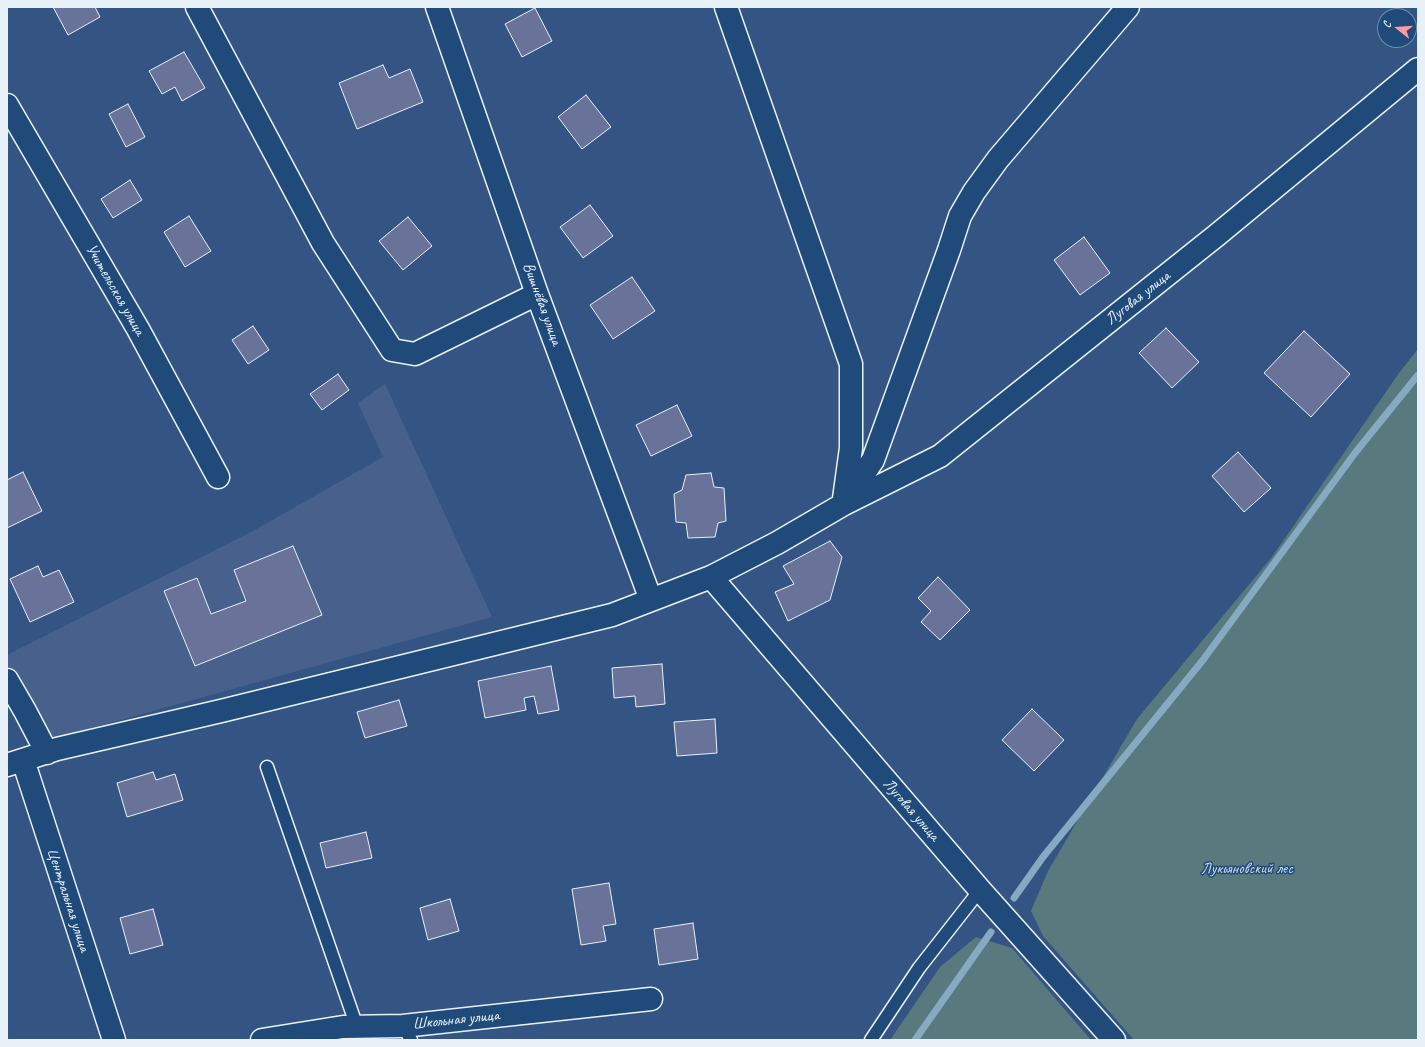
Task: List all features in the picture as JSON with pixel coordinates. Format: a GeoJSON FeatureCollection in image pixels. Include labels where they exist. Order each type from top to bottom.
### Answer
{"type":"FeatureCollection","features":[{"type":"Feature","properties":{"kind":"street"},"geometry":{"type":"LineString","coordinates":[[197,7],[323,243],[392,350],[415,354],[537,294]]}},
{"type":"Feature","properties":{"kind":"street","name":"Вишнёвая улица"},"geometry":{"type":"LineString","coordinates":[[438,7],[537,294],[651,600]]}},
{"type":"Feature","properties":{"kind":"street"},"geometry":{"type":"LineString","coordinates":[[726,7],[851,364],[851,448],[844,504]]}},
{"type":"Feature","properties":{"kind":"street"},"geometry":{"type":"LineString","coordinates":[[844,504],[873,460],[960,216],[970,198],[998,159],[1128,7]]}},
{"type":"Feature","properties":{"kind":"street","name":"Луговая улица"},"geometry":{"type":"LineString","coordinates":[[15,763],[47,753],[612,615],[711,577],[777,543],[844,504],[940,456],[1217,235],[1418,69]]}},
{"type":"Feature","properties":{"kind":"street","name":"Учительская улица"},"geometry":{"type":"LineString","coordinates":[[7,105],[138,329],[218,477]]}},
{"type":"Feature","properties":{"kind":"street","name":"Луговая улица"},"geometry":{"type":"LineString","coordinates":[[711,577],[980,890],[1114,1040]]}},
{"type":"Feature","properties":{"kind":"street"},"geometry":{"type":"LineString","coordinates":[[7,680],[25,710],[47,753]]}},
{"type":"Feature","properties":{"kind":"street","name":"Центральная улица"},"geometry":{"type":"LineString","coordinates":[[15,763],[114,1040]]}},
{"type":"Feature","properties":{"kind":"street","name":"Школьная улица"},"geometry":{"type":"LineString","coordinates":[[262,1040],[343,1027],[356,1027],[407,1033],[651,999]]}},
{"type":"Feature","properties":{"kind":"lane"},"geometry":{"type":"LineString","coordinates":[[267,767],[356,1027]]}},
{"type":"Feature","properties":{"kind":"lane"},"geometry":{"type":"LineString","coordinates":[[871,1040],[919,968],[980,890]]}},
{"type":"Feature","properties":{"kind":"shaded area"},"geometry":{"type":"Polygon","coordinates":[[[385,384],[492,617],[52,739],[7,672],[7,655],[253,531],[383,457],[358,403],[385,384]]]}},
{"type":"Feature","properties":{"kind":"green space","name":"Лукьяновский лес"},"geometry":{"type":"Polygon","coordinates":[[[1418,349],[1418,1040],[1134,1040],[1043,936],[1031,911],[1048,871],[1137,719],[1272,557],[1399,373],[1418,349]]]}},
{"type":"Feature","properties":{"kind":"green space"},"geometry":{"type":"Polygon","coordinates":[[[976,937],[1012,948],[1091,1040],[890,1040],[940,967],[976,937]]]}},
{"type":"Feature","properties":{"kind":"building"},"geometry":{"type":"Polygon","coordinates":[[[53,7],[95,7],[100,17],[68,35],[53,7]]]}},
{"type":"Feature","properties":{"kind":"building"},"geometry":{"type":"Polygon","coordinates":[[[535,8],[552,41],[522,57],[505,24],[535,8]]]}},
{"type":"Feature","properties":{"kind":"building"},"geometry":{"type":"Polygon","coordinates":[[[184,52],[205,88],[182,101],[175,87],[162,94],[149,71],[184,52]]]}},
{"type":"Feature","properties":{"kind":"building"},"geometry":{"type":"Polygon","coordinates":[[[383,65],[389,78],[410,69],[423,102],[357,129],[339,83],[383,65]]]}},
{"type":"Feature","properties":{"kind":"building"},"geometry":{"type":"Polygon","coordinates":[[[586,95],[611,127],[582,149],[558,117],[586,95]]]}},
{"type":"Feature","properties":{"kind":"building"},"geometry":{"type":"Polygon","coordinates":[[[128,104],[145,137],[126,147],[109,114],[128,104]]]}},
{"type":"Feature","properties":{"kind":"building"},"geometry":{"type":"Polygon","coordinates":[[[130,180],[142,200],[113,218],[101,199],[130,180]]]}},
{"type":"Feature","properties":{"kind":"building"},"geometry":{"type":"Polygon","coordinates":[[[590,205],[613,236],[583,258],[560,227],[590,205]]]}},
{"type":"Feature","properties":{"kind":"building"},"geometry":{"type":"Polygon","coordinates":[[[189,216],[211,251],[185,267],[164,232],[189,216]]]}},
{"type":"Feature","properties":{"kind":"building"},"geometry":{"type":"Polygon","coordinates":[[[408,217],[432,246],[403,270],[379,241],[408,217]]]}},
{"type":"Feature","properties":{"kind":"building"},"geometry":{"type":"Polygon","coordinates":[[[1084,237],[1110,273],[1080,295],[1054,260],[1084,237]]]}},
{"type":"Feature","properties":{"kind":"building"},"geometry":{"type":"Polygon","coordinates":[[[632,277],[655,311],[613,339],[590,305],[632,277]]]}},
{"type":"Feature","properties":{"kind":"building"},"geometry":{"type":"Polygon","coordinates":[[[253,326],[269,350],[248,364],[232,340],[253,326]]]}},
{"type":"Feature","properties":{"kind":"building"},"geometry":{"type":"Polygon","coordinates":[[[1166,328],[1199,362],[1172,388],[1139,353],[1166,328]]]}},
{"type":"Feature","properties":{"kind":"building"},"geometry":{"type":"Polygon","coordinates":[[[1304,331],[1350,374],[1311,417],[1264,373],[1304,331]]]}},
{"type":"Feature","properties":{"kind":"building"},"geometry":{"type":"Polygon","coordinates":[[[338,374],[349,390],[322,410],[310,394],[338,374]]]}},
{"type":"Feature","properties":{"kind":"building"},"geometry":{"type":"Polygon","coordinates":[[[677,405],[692,436],[651,456],[636,425],[677,405]]]}},
{"type":"Feature","properties":{"kind":"building"},"geometry":{"type":"Polygon","coordinates":[[[1238,452],[1271,488],[1244,512],[1212,476],[1238,452]]]}},
{"type":"Feature","properties":{"kind":"building"},"geometry":{"type":"Polygon","coordinates":[[[23,472],[42,511],[7,528],[7,480],[23,472]]]}},
{"type":"Feature","properties":{"kind":"building"},"geometry":{"type":"Polygon","coordinates":[[[711,473],[714,487],[724,488],[726,521],[718,523],[715,537],[688,538],[686,523],[676,522],[674,494],[682,490],[686,475],[711,473]]]}},
{"type":"Feature","properties":{"kind":"building"},"geometry":{"type":"Polygon","coordinates":[[[830,541],[842,557],[830,600],[788,621],[775,592],[794,584],[783,566],[830,541]]]}},
{"type":"Feature","properties":{"kind":"building"},"geometry":{"type":"Polygon","coordinates":[[[293,546],[322,615],[195,666],[164,591],[197,578],[211,614],[246,601],[234,570],[293,546]]]}},
{"type":"Feature","properties":{"kind":"building"},"geometry":{"type":"Polygon","coordinates":[[[38,566],[43,577],[59,570],[74,602],[30,622],[10,579],[38,566]]]}},
{"type":"Feature","properties":{"kind":"building"},"geometry":{"type":"Polygon","coordinates":[[[938,577],[970,610],[940,640],[921,622],[931,611],[918,598],[938,577]]]}},
{"type":"Feature","properties":{"kind":"building"},"geometry":{"type":"Polygon","coordinates":[[[662,664],[665,704],[636,707],[635,696],[614,698],[612,668],[662,664]]]}},
{"type":"Feature","properties":{"kind":"building"},"geometry":{"type":"Polygon","coordinates":[[[551,666],[559,710],[538,714],[534,696],[524,698],[526,710],[485,718],[478,681],[551,666]]]}},
{"type":"Feature","properties":{"kind":"building"},"geometry":{"type":"Polygon","coordinates":[[[399,700],[407,726],[365,738],[357,712],[399,700]]]}},
{"type":"Feature","properties":{"kind":"building"},"geometry":{"type":"Polygon","coordinates":[[[1032,709],[1064,740],[1034,771],[1002,740],[1032,709]]]}},
{"type":"Feature","properties":{"kind":"building"},"geometry":{"type":"Polygon","coordinates":[[[715,719],[717,753],[677,756],[674,722],[715,719]]]}},
{"type":"Feature","properties":{"kind":"building"},"geometry":{"type":"Polygon","coordinates":[[[153,772],[156,780],[175,774],[183,800],[127,817],[117,783],[153,772]]]}},
{"type":"Feature","properties":{"kind":"building"},"geometry":{"type":"Polygon","coordinates":[[[366,832],[372,858],[326,868],[320,843],[366,832]]]}},
{"type":"Feature","properties":{"kind":"building"},"geometry":{"type":"Polygon","coordinates":[[[609,883],[616,924],[603,926],[606,941],[581,945],[572,889],[609,883]]]}},
{"type":"Feature","properties":{"kind":"building"},"geometry":{"type":"Polygon","coordinates":[[[450,899],[459,931],[428,940],[420,908],[450,899]]]}},
{"type":"Feature","properties":{"kind":"building"},"geometry":{"type":"Polygon","coordinates":[[[153,909],[163,945],[130,954],[120,918],[153,909]]]}},
{"type":"Feature","properties":{"kind":"building"},"geometry":{"type":"Polygon","coordinates":[[[693,923],[698,959],[659,965],[654,929],[693,923]]]}},
{"type":"Feature","properties":{"kind":"waterway"},"geometry":{"type":"LineString","coordinates":[[1014,898],[1043,857],[1203,660],[1355,453],[1418,375]]}},
{"type":"Feature","properties":{"kind":"waterway"},"geometry":{"type":"LineString","coordinates":[[915,1040],[991,932]]}}]}
